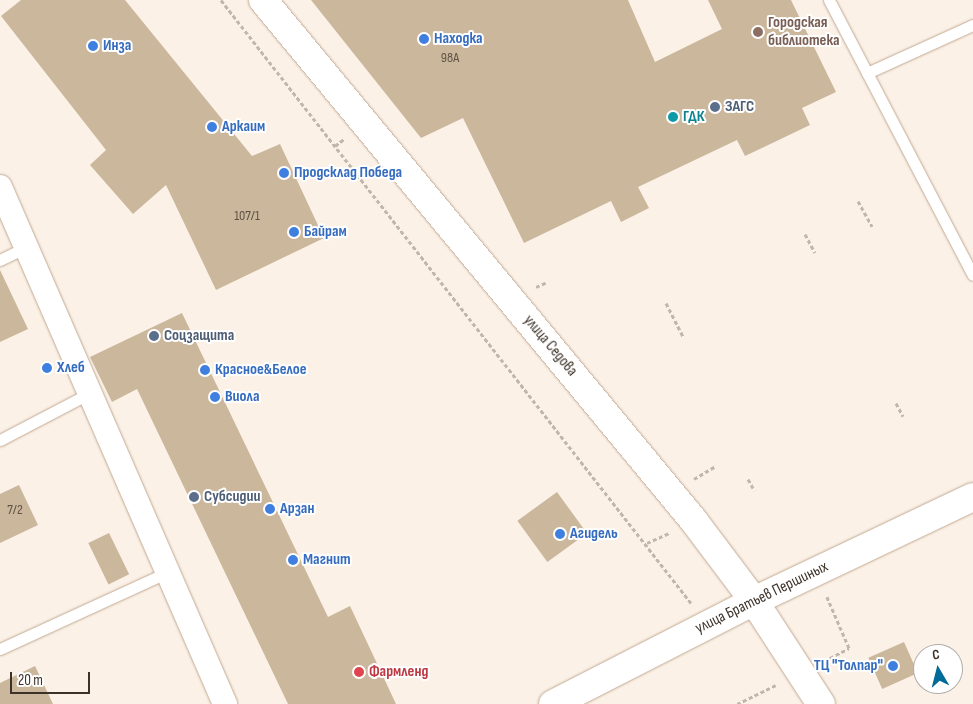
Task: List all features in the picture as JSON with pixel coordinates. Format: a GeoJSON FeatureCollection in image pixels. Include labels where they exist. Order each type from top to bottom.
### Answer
{"type":"FeatureCollection","features":[{"type":"Feature","properties":{"kind":"main road","name":"улица Седова"},"geometry":{"type":"LineString","coordinates":[[263,0],[688,514],[754,600],[821,704]]}},
{"type":"Feature","properties":{"kind":"main road","name":"улица Братьев Першиных"},"geometry":{"type":"LineString","coordinates":[[553,704],[754,600],[973,497]]}},
{"type":"Feature","properties":{"kind":"street"},"geometry":{"type":"LineString","coordinates":[[0,187],[29,246],[88,394],[166,573],[226,704]]}},
{"type":"Feature","properties":{"kind":"lane"},"geometry":{"type":"LineString","coordinates":[[829,0],[973,275]]}},
{"type":"Feature","properties":{"kind":"lane"},"geometry":{"type":"LineString","coordinates":[[867,73],[973,25]]}},
{"type":"Feature","properties":{"kind":"lane"},"geometry":{"type":"LineString","coordinates":[[0,260],[29,246]]}},
{"type":"Feature","properties":{"kind":"lane"},"geometry":{"type":"LineString","coordinates":[[0,440],[88,394]]}},
{"type":"Feature","properties":{"kind":"lane"},"geometry":{"type":"LineString","coordinates":[[0,648],[166,573]]}},
{"type":"Feature","properties":{"kind":"path"},"geometry":{"type":"LineString","coordinates":[[222,0],[489,340],[707,625]]}},
{"type":"Feature","properties":{"kind":"path"},"geometry":{"type":"LineString","coordinates":[[858,202],[872,226]]}},
{"type":"Feature","properties":{"kind":"path"},"geometry":{"type":"LineString","coordinates":[[805,234],[815,253]]}},
{"type":"Feature","properties":{"kind":"path"},"geometry":{"type":"LineString","coordinates":[[666,303],[683,336]]}},
{"type":"Feature","properties":{"kind":"path"},"geometry":{"type":"LineString","coordinates":[[896,403],[903,416]]}},
{"type":"Feature","properties":{"kind":"path"},"geometry":{"type":"LineString","coordinates":[[689,482],[716,466]]}},
{"type":"Feature","properties":{"kind":"path"},"geometry":{"type":"LineString","coordinates":[[748,479],[754,490]]}},
{"type":"Feature","properties":{"kind":"path"},"geometry":{"type":"LineString","coordinates":[[737,704],[849,648],[815,572]]}},
{"type":"Feature","properties":{"kind":"building"},"geometry":{"type":"Polygon","coordinates":[[[21,0],[125,0],[252,156],[280,144],[324,238],[216,290],[166,185],[133,214],[90,165],[106,150],[1,16],[21,0]]]}},
{"type":"Feature","properties":{"kind":"building"},"geometry":{"type":"Polygon","coordinates":[[[311,0],[628,0],[655,62],[722,29],[708,0],[791,0],[836,92],[802,108],[810,125],[745,156],[737,140],[638,187],[649,208],[621,222],[611,201],[524,243],[463,118],[421,138],[311,0]]]}},
{"type":"Feature","properties":{"kind":"building"},"geometry":{"type":"Polygon","coordinates":[[[0,270],[28,329],[0,342],[0,270]]]}},
{"type":"Feature","properties":{"kind":"building"},"geometry":{"type":"Polygon","coordinates":[[[182,313],[328,617],[350,606],[396,704],[288,704],[137,389],[112,402],[90,357],[182,313]]]}},
{"type":"Feature","properties":{"kind":"building"},"geometry":{"type":"Polygon","coordinates":[[[19,485],[38,525],[0,543],[0,494],[19,485]]]}},
{"type":"Feature","properties":{"kind":"building"},"geometry":{"type":"Polygon","coordinates":[[[557,492],[587,533],[547,562],[517,521],[557,492]]]}},
{"type":"Feature","properties":{"kind":"building"},"geometry":{"type":"Polygon","coordinates":[[[109,533],[129,574],[108,584],[88,543],[109,533]]]}},
{"type":"Feature","properties":{"kind":"building","name":"ТЦ \"Толпар\""},"geometry":{"type":"Polygon","coordinates":[[[904,642],[913,662],[913,675],[882,689],[868,658],[904,642]]]}},
{"type":"Feature","properties":{"kind":"building"},"geometry":{"type":"Polygon","coordinates":[[[35,666],[53,704],[0,704],[0,683],[35,666]]]}},
{"type":"Feature","properties":{"kind":"place","name":"Городская библиотека"},"geometry":{"type":"Point","coordinates":[758,32]}},
{"type":"Feature","properties":{"kind":"place","name":"Находка"},"geometry":{"type":"Point","coordinates":[424,39]}},
{"type":"Feature","properties":{"kind":"place","name":"Инза"},"geometry":{"type":"Point","coordinates":[93,46]}},
{"type":"Feature","properties":{"kind":"place","name":"ЗАГС"},"geometry":{"type":"Point","coordinates":[715,107]}},
{"type":"Feature","properties":{"kind":"place","name":"ГДК"},"geometry":{"type":"Point","coordinates":[673,117]}},
{"type":"Feature","properties":{"kind":"place","name":"Аркаим"},"geometry":{"type":"Point","coordinates":[212,127]}},
{"type":"Feature","properties":{"kind":"place","name":"Продсклад Победа"},"geometry":{"type":"Point","coordinates":[284,173]}},
{"type":"Feature","properties":{"kind":"place","name":"Байрам"},"geometry":{"type":"Point","coordinates":[294,232]}},
{"type":"Feature","properties":{"kind":"place","name":"Соцзащита"},"geometry":{"type":"Point","coordinates":[154,336]}},
{"type":"Feature","properties":{"kind":"place","name":"Хлеб"},"geometry":{"type":"Point","coordinates":[47,368]}},
{"type":"Feature","properties":{"kind":"place","name":"Красное&Белое"},"geometry":{"type":"Point","coordinates":[205,370]}},
{"type":"Feature","properties":{"kind":"place","name":"Виола"},"geometry":{"type":"Point","coordinates":[215,397]}},
{"type":"Feature","properties":{"kind":"place","name":"Субсидии"},"geometry":{"type":"Point","coordinates":[194,497]}},
{"type":"Feature","properties":{"kind":"place","name":"Арзан"},"geometry":{"type":"Point","coordinates":[270,509]}},
{"type":"Feature","properties":{"kind":"place","name":"Агидель"},"geometry":{"type":"Point","coordinates":[560,534]}},
{"type":"Feature","properties":{"kind":"place","name":"Магнит"},"geometry":{"type":"Point","coordinates":[293,560]}},
{"type":"Feature","properties":{"kind":"place","name":"ТЦ \"Толпар\""},"geometry":{"type":"Point","coordinates":[893,666]}},
{"type":"Feature","properties":{"kind":"place","name":"Фармленд"},"geometry":{"type":"Point","coordinates":[359,672]}}]}
